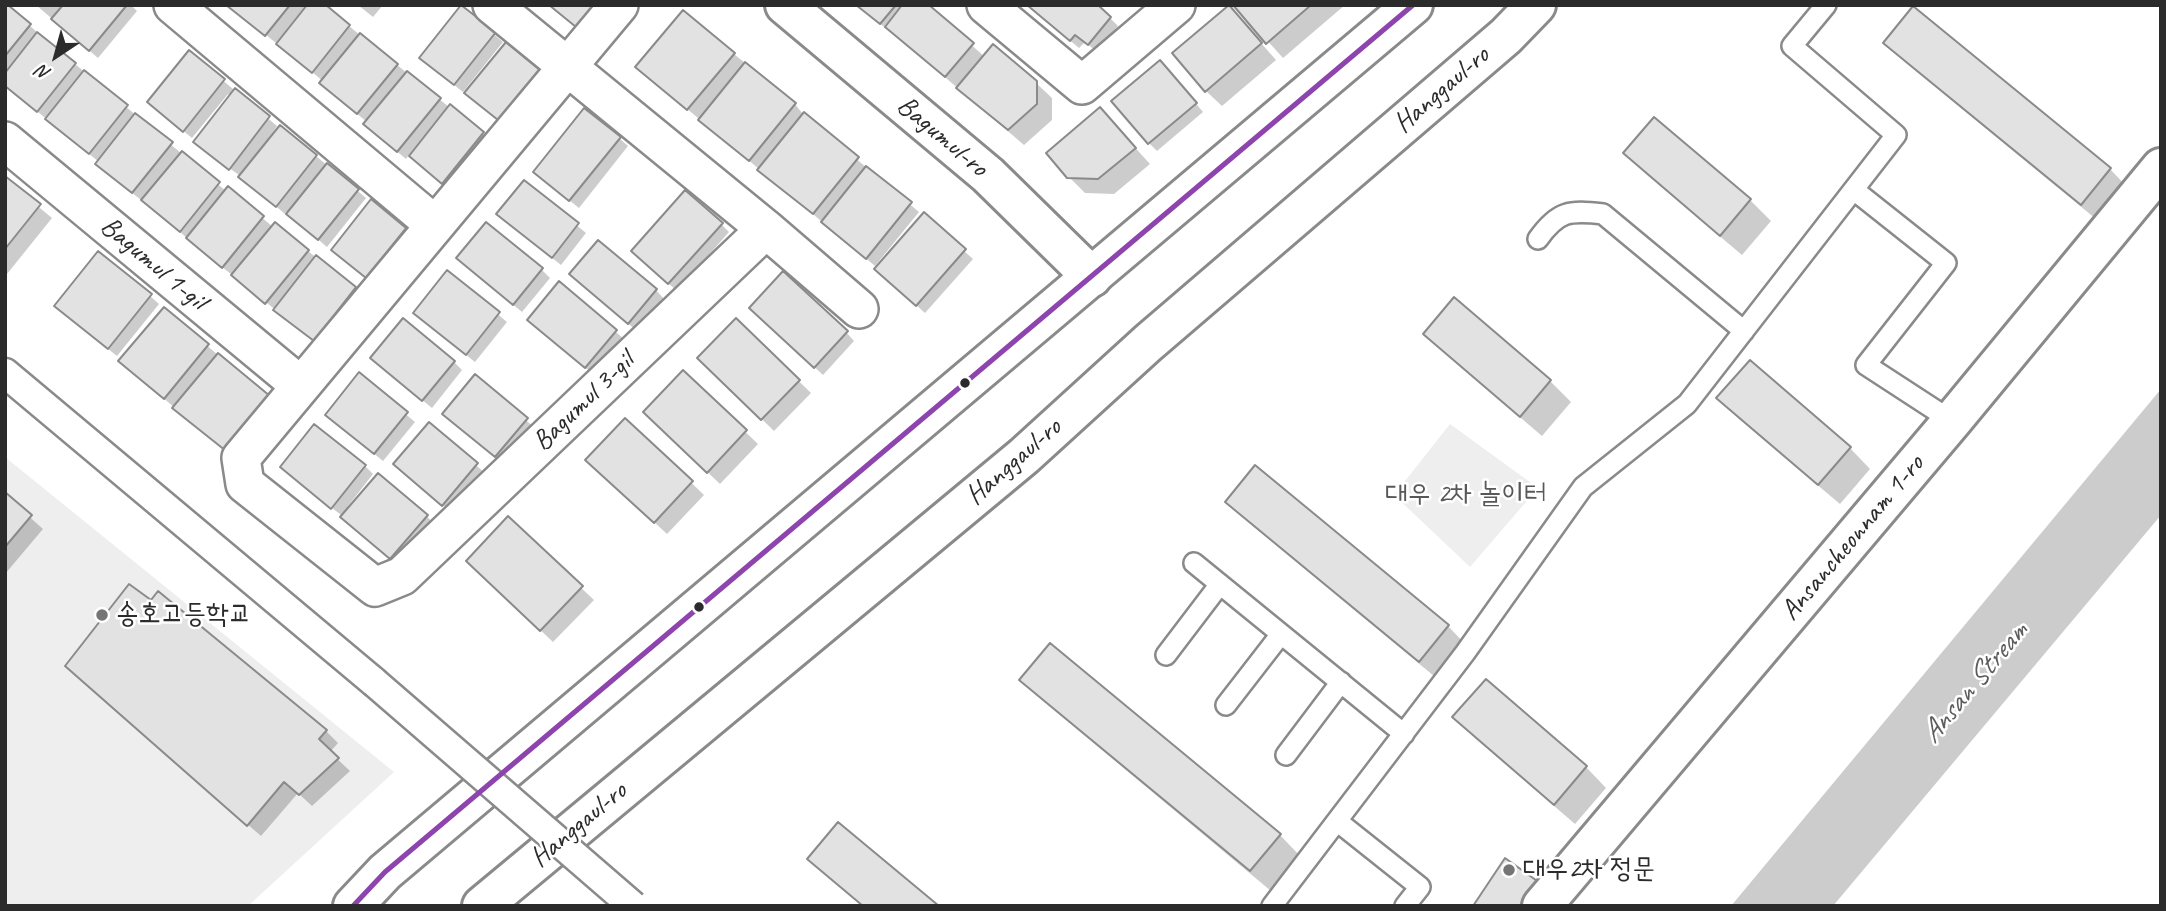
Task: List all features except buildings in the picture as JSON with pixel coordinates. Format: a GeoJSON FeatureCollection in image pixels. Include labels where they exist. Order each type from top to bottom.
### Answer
{"type":"FeatureCollection","features":[{"type":"Feature","properties":{"kind":"main road","name":"Bagumul-ro"},"geometry":{"type":"LineString","coordinates":[[785,5],[988,174],[1092,277]]}},
{"type":"Feature","properties":{"kind":"main road"},"geometry":{"type":"LineString","coordinates":[[353,906],[385,873],[1413,5]]}},
{"type":"Feature","properties":{"kind":"main road","name":"Hanggaul-ro"},"geometry":{"type":"LineString","coordinates":[[482,906],[1024,456],[1148,343],[1506,36],[1536,5]]}},
{"type":"Feature","properties":{"kind":"main road","name":"Ansancheonnam 1-ro"},"geometry":{"type":"LineString","coordinates":[[1542,906],[1952,421],[2161,168]]}},
{"type":"Feature","properties":{"kind":"street"},"geometry":{"type":"LineString","coordinates":[[173,5],[435,225]]}},
{"type":"Feature","properties":{"kind":"street"},"geometry":{"type":"LineString","coordinates":[[492,5],[766,229],[859,309]]}},
{"type":"Feature","properties":{"kind":"street"},"geometry":{"type":"LineString","coordinates":[[301,386],[619,5]]}},
{"type":"Feature","properties":{"kind":"street"},"geometry":{"type":"LineString","coordinates":[[986,5],[1082,85],[1176,5]]}},
{"type":"Feature","properties":{"kind":"street","name":"Bagumul 1-gil"},"geometry":{"type":"LineString","coordinates":[[5,141],[301,386]]}},
{"type":"Feature","properties":{"kind":"street","name":"Bagumul 3-gil"},"geometry":{"type":"LineString","coordinates":[[301,386],[241,458],[245,484],[375,587],[402,576],[766,229]]}},
{"type":"Feature","properties":{"kind":"street"},"geometry":{"type":"LineString","coordinates":[[5,373],[374,682],[633,906]]}},
{"type":"Feature","properties":{"kind":"lane"},"geometry":{"type":"LineString","coordinates":[[1272,906],[1465,653],[1583,487],[1688,404],[1896,135],[1792,46],[1826,5]]}},
{"type":"Feature","properties":{"kind":"lane"},"geometry":{"type":"LineString","coordinates":[[1854,190],[1946,263],[1866,365],[1952,421]]}},
{"type":"Feature","properties":{"kind":"lane"},"geometry":{"type":"LineString","coordinates":[[1538,239],[1551,221],[1576,211],[1603,214],[1744,331]]}},
{"type":"Feature","properties":{"kind":"lane"},"geometry":{"type":"LineString","coordinates":[[1194,563],[1404,734]]}},
{"type":"Feature","properties":{"kind":"lane"},"geometry":{"type":"LineString","coordinates":[[1166,655],[1220,584]]}},
{"type":"Feature","properties":{"kind":"lane"},"geometry":{"type":"LineString","coordinates":[[1226,705],[1281,634]]}},
{"type":"Feature","properties":{"kind":"lane"},"geometry":{"type":"LineString","coordinates":[[1286,755],[1341,682]]}},
{"type":"Feature","properties":{"kind":"lane"},"geometry":{"type":"LineString","coordinates":[[1337,821],[1420,887],[1405,906]]}},
{"type":"Feature","properties":{"kind":"shaded area","name":"대우 2차 놀이터"},"geometry":{"type":"Polygon","coordinates":[[[1450,424],[1538,488],[1470,567],[1394,495],[1450,424]]]}},
{"type":"Feature","properties":{"kind":"shaded area","name":"송호고등학교"},"geometry":{"type":"Polygon","coordinates":[[[5,457],[394,772],[248,906],[5,906],[5,457]]]}},
{"type":"Feature","properties":{"kind":"water","name":"Ansan Stream"},"geometry":{"type":"Polygon","coordinates":[[[2161,389],[2161,515],[1833,906],[1731,906],[2161,389]]]}},
{"type":"Feature","properties":{"kind":"transit line"},"geometry":{"type":"LineString","coordinates":[[353,906],[385,872],[1413,5]]}},
{"type":"Feature","properties":{"kind":"place","name":"송호고등학교"},"geometry":{"type":"Point","coordinates":[102,615]}},
{"type":"Feature","properties":{"kind":"place","name":"대우2차 정문"},"geometry":{"type":"Point","coordinates":[1509,870]}}]}
